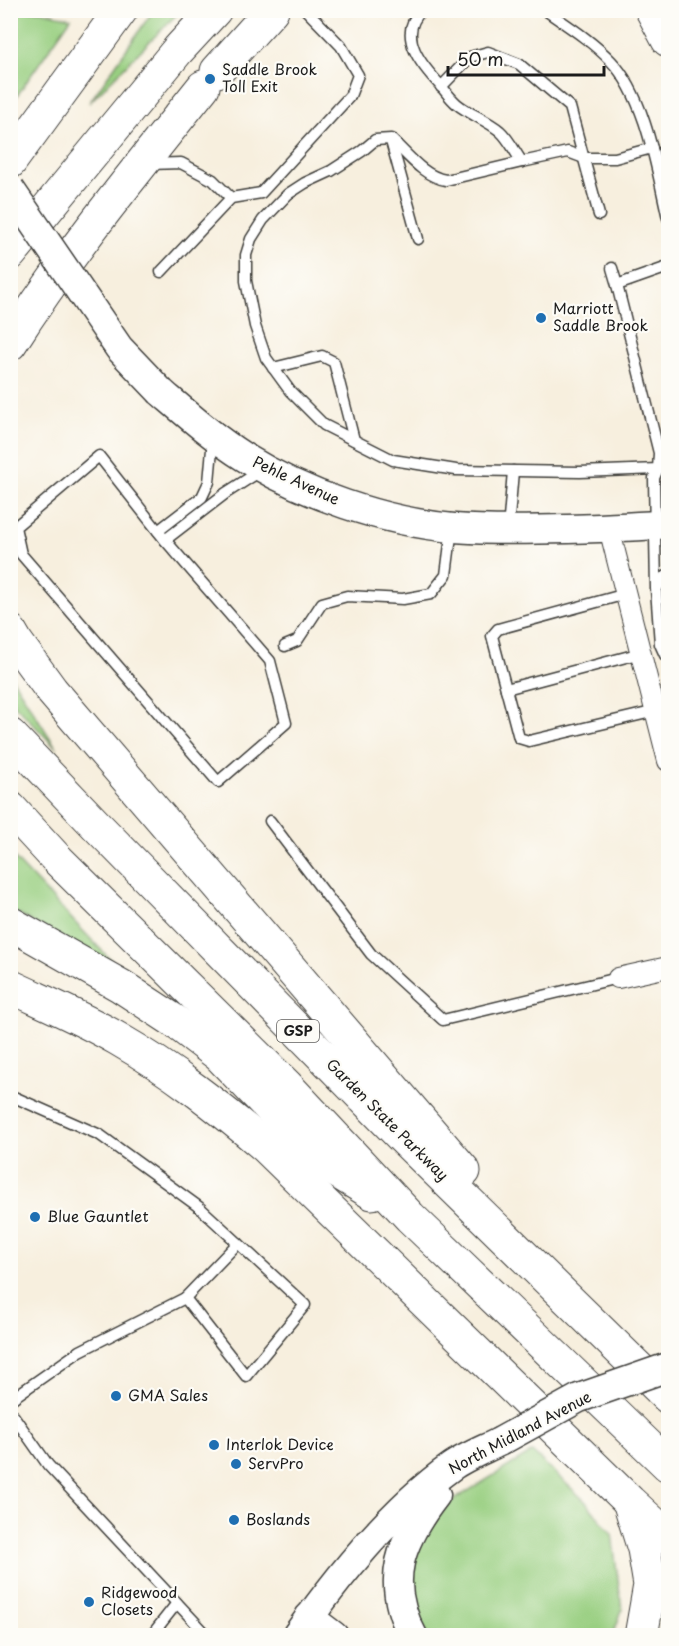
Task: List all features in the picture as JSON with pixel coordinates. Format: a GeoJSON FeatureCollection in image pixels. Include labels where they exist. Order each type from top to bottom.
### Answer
{"type":"FeatureCollection","features":[{"type":"Feature","properties":{"kind":"highway"},"geometry":{"type":"LineString","coordinates":[[10,162],[121,10]]}},
{"type":"Feature","properties":{"kind":"highway"},"geometry":{"type":"LineString","coordinates":[[10,254],[178,50],[215,10]]}},
{"type":"Feature","properties":{"kind":"highway"},"geometry":{"type":"LineString","coordinates":[[10,344],[41,295],[108,204],[210,79],[272,10]]}},
{"type":"Feature","properties":{"kind":"highway"},"geometry":{"type":"LineString","coordinates":[[652,10],[669,40]]}},
{"type":"Feature","properties":{"kind":"highway"},"geometry":{"type":"LineString","coordinates":[[10,631],[52,691],[591,1321]]}},
{"type":"Feature","properties":{"kind":"highway","name":"Garden State Parkway"},"geometry":{"type":"LineString","coordinates":[[10,735],[404,1139],[591,1321],[667,1375]]}},
{"type":"Feature","properties":{"kind":"highway"},"geometry":{"type":"LineString","coordinates":[[10,808],[57,859],[262,1062],[410,1218],[669,1465]]}},
{"type":"Feature","properties":{"kind":"highway"},"geometry":{"type":"LineString","coordinates":[[10,923],[121,986],[173,1020],[219,1055],[323,1162],[410,1218]]}},
{"type":"Feature","properties":{"kind":"highway"},"geometry":{"type":"LineString","coordinates":[[10,986],[117,1038],[211,1100],[275,1155],[630,1502],[669,1537]]}},
{"type":"Feature","properties":{"kind":"highway"},"geometry":{"type":"LineString","coordinates":[[630,1502],[644,1549],[650,1586],[641,1633]]}},
{"type":"Feature","properties":{"kind":"street","name":"Pehle Avenue"},"geometry":{"type":"LineString","coordinates":[[10,189],[119,348],[161,392],[213,435],[245,457],[292,483],[344,504],[399,519],[452,528],[508,531],[662,525]]}},
{"type":"Feature","properties":{"kind":"street"},"geometry":{"type":"LineString","coordinates":[[609,528],[669,761]]}},
{"type":"Feature","properties":{"kind":"street"},"geometry":{"type":"LineString","coordinates":[[618,978],[669,967]]}},
{"type":"Feature","properties":{"kind":"street","name":"North Midland Avenue"},"geometry":{"type":"LineString","coordinates":[[303,1626],[369,1543],[408,1503],[451,1467],[579,1398],[667,1375]]}},
{"type":"Feature","properties":{"kind":"street"},"geometry":{"type":"LineString","coordinates":[[413,1635],[405,1621],[397,1588],[401,1553],[417,1520],[444,1485],[499,1442]]}},
{"type":"Feature","properties":{"kind":"street"},"geometry":{"type":"LineString","coordinates":[[303,1626],[334,1635]]}},
{"type":"Feature","properties":{"kind":"lane"},"geometry":{"type":"LineString","coordinates":[[161,272],[231,198],[261,193],[350,96],[358,75],[341,46],[306,10]]}},
{"type":"Feature","properties":{"kind":"lane"},"geometry":{"type":"LineString","coordinates":[[422,10],[411,31],[413,50],[423,68],[457,104],[479,116],[502,133],[522,162]]}},
{"type":"Feature","properties":{"kind":"lane"},"geometry":{"type":"LineString","coordinates":[[545,10],[577,32],[612,61],[633,93],[652,148],[669,219]]}},
{"type":"Feature","properties":{"kind":"lane"},"geometry":{"type":"LineString","coordinates":[[441,87],[470,57],[488,52],[519,64],[570,106],[599,215]]}},
{"type":"Feature","properties":{"kind":"lane"},"geometry":{"type":"LineString","coordinates":[[652,148],[615,158],[584,158],[568,152],[446,180],[427,173],[391,139],[375,140],[331,171],[288,194],[263,220],[251,239],[246,255],[246,281],[255,326],[266,358],[290,391],[324,425],[393,460],[456,470],[580,472],[658,469],[669,463]]}},
{"type":"Feature","properties":{"kind":"lane"},"geometry":{"type":"LineString","coordinates":[[391,139],[418,239]]}},
{"type":"Feature","properties":{"kind":"lane"},"geometry":{"type":"LineString","coordinates":[[141,164],[181,164],[213,180],[231,198]]}},
{"type":"Feature","properties":{"kind":"lane"},"geometry":{"type":"LineString","coordinates":[[617,285],[669,267]]}},
{"type":"Feature","properties":{"kind":"lane"},"geometry":{"type":"LineString","coordinates":[[612,268],[660,453],[654,478],[662,525],[656,589],[660,644],[665,655],[669,657]]}},
{"type":"Feature","properties":{"kind":"lane"},"geometry":{"type":"LineString","coordinates":[[273,368],[322,356],[334,362],[354,440]]}},
{"type":"Feature","properties":{"kind":"lane"},"geometry":{"type":"LineString","coordinates":[[161,536],[202,497],[210,482],[213,435]]}},
{"type":"Feature","properties":{"kind":"lane"},"geometry":{"type":"LineString","coordinates":[[99,456],[161,536],[270,661],[286,723],[218,782],[21,554],[15,527],[99,456]]}},
{"type":"Feature","properties":{"kind":"lane"},"geometry":{"type":"LineString","coordinates":[[161,536],[265,468]]}},
{"type":"Feature","properties":{"kind":"lane"},"geometry":{"type":"LineString","coordinates":[[508,531],[513,471]]}},
{"type":"Feature","properties":{"kind":"lane"},"geometry":{"type":"LineString","coordinates":[[285,646],[297,641],[322,603],[347,596],[403,599],[431,594],[446,575],[452,528]]}},
{"type":"Feature","properties":{"kind":"lane"},"geometry":{"type":"LineString","coordinates":[[656,589],[661,580],[669,574]]}},
{"type":"Feature","properties":{"kind":"lane"},"geometry":{"type":"LineString","coordinates":[[626,594],[498,629],[492,636],[519,738],[529,741],[656,711]]}},
{"type":"Feature","properties":{"kind":"lane"},"geometry":{"type":"LineString","coordinates":[[506,689],[641,652]]}},
{"type":"Feature","properties":{"kind":"lane"},"geometry":{"type":"LineString","coordinates":[[270,821],[371,954],[443,1020],[618,978]]}},
{"type":"Feature","properties":{"kind":"lane"},"geometry":{"type":"LineString","coordinates":[[10,1099],[14,1097],[100,1135],[199,1207],[304,1305],[246,1376],[185,1298]]}},
{"type":"Feature","properties":{"kind":"lane"},"geometry":{"type":"LineString","coordinates":[[10,1400],[80,1351],[185,1298],[238,1244]]}},
{"type":"Feature","properties":{"kind":"lane"},"geometry":{"type":"LineString","coordinates":[[10,1411],[48,1465],[206,1635]]}},
{"type":"Feature","properties":{"kind":"lane"},"geometry":{"type":"LineString","coordinates":[[151,1635],[177,1603]]}},
{"type":"Feature","properties":{"kind":"green space"},"geometry":{"type":"Polygon","coordinates":[[[11,10],[41,11],[71,18],[11,104],[11,10]]]}},
{"type":"Feature","properties":{"kind":"green space"},"geometry":{"type":"Polygon","coordinates":[[[153,11],[180,11],[89,103],[153,11]]]}},
{"type":"Feature","properties":{"kind":"green space"},"geometry":{"type":"Polygon","coordinates":[[[11,676],[57,749],[11,701],[11,676]]]}},
{"type":"Feature","properties":{"kind":"green space"},"geometry":{"type":"Polygon","coordinates":[[[11,855],[124,974],[11,910],[11,855]]]}},
{"type":"Feature","properties":{"kind":"green space"},"geometry":{"type":"Polygon","coordinates":[[[532,1452],[585,1501],[612,1534],[622,1610],[613,1635],[427,1635],[408,1605],[410,1546],[453,1500],[532,1452]]]}},
{"type":"Feature","properties":{"kind":"place","name":"Saddle Brook Toll Exit"},"geometry":{"type":"Point","coordinates":[210,79]}},
{"type":"Feature","properties":{"kind":"place","name":"Marriott Saddle Brook"},"geometry":{"type":"Point","coordinates":[541,318]}},
{"type":"Feature","properties":{"kind":"place","name":"Blue Gauntlet"},"geometry":{"type":"Point","coordinates":[35,1217]}},
{"type":"Feature","properties":{"kind":"place","name":"GMA Sales"},"geometry":{"type":"Point","coordinates":[116,1396]}},
{"type":"Feature","properties":{"kind":"place","name":"Interlok Device"},"geometry":{"type":"Point","coordinates":[214,1445]}},
{"type":"Feature","properties":{"kind":"place","name":"ServPro"},"geometry":{"type":"Point","coordinates":[236,1464]}},
{"type":"Feature","properties":{"kind":"place","name":"Boslands"},"geometry":{"type":"Point","coordinates":[234,1520]}},
{"type":"Feature","properties":{"kind":"place","name":"Ridgewood Closets"},"geometry":{"type":"Point","coordinates":[89,1602]}}]}
